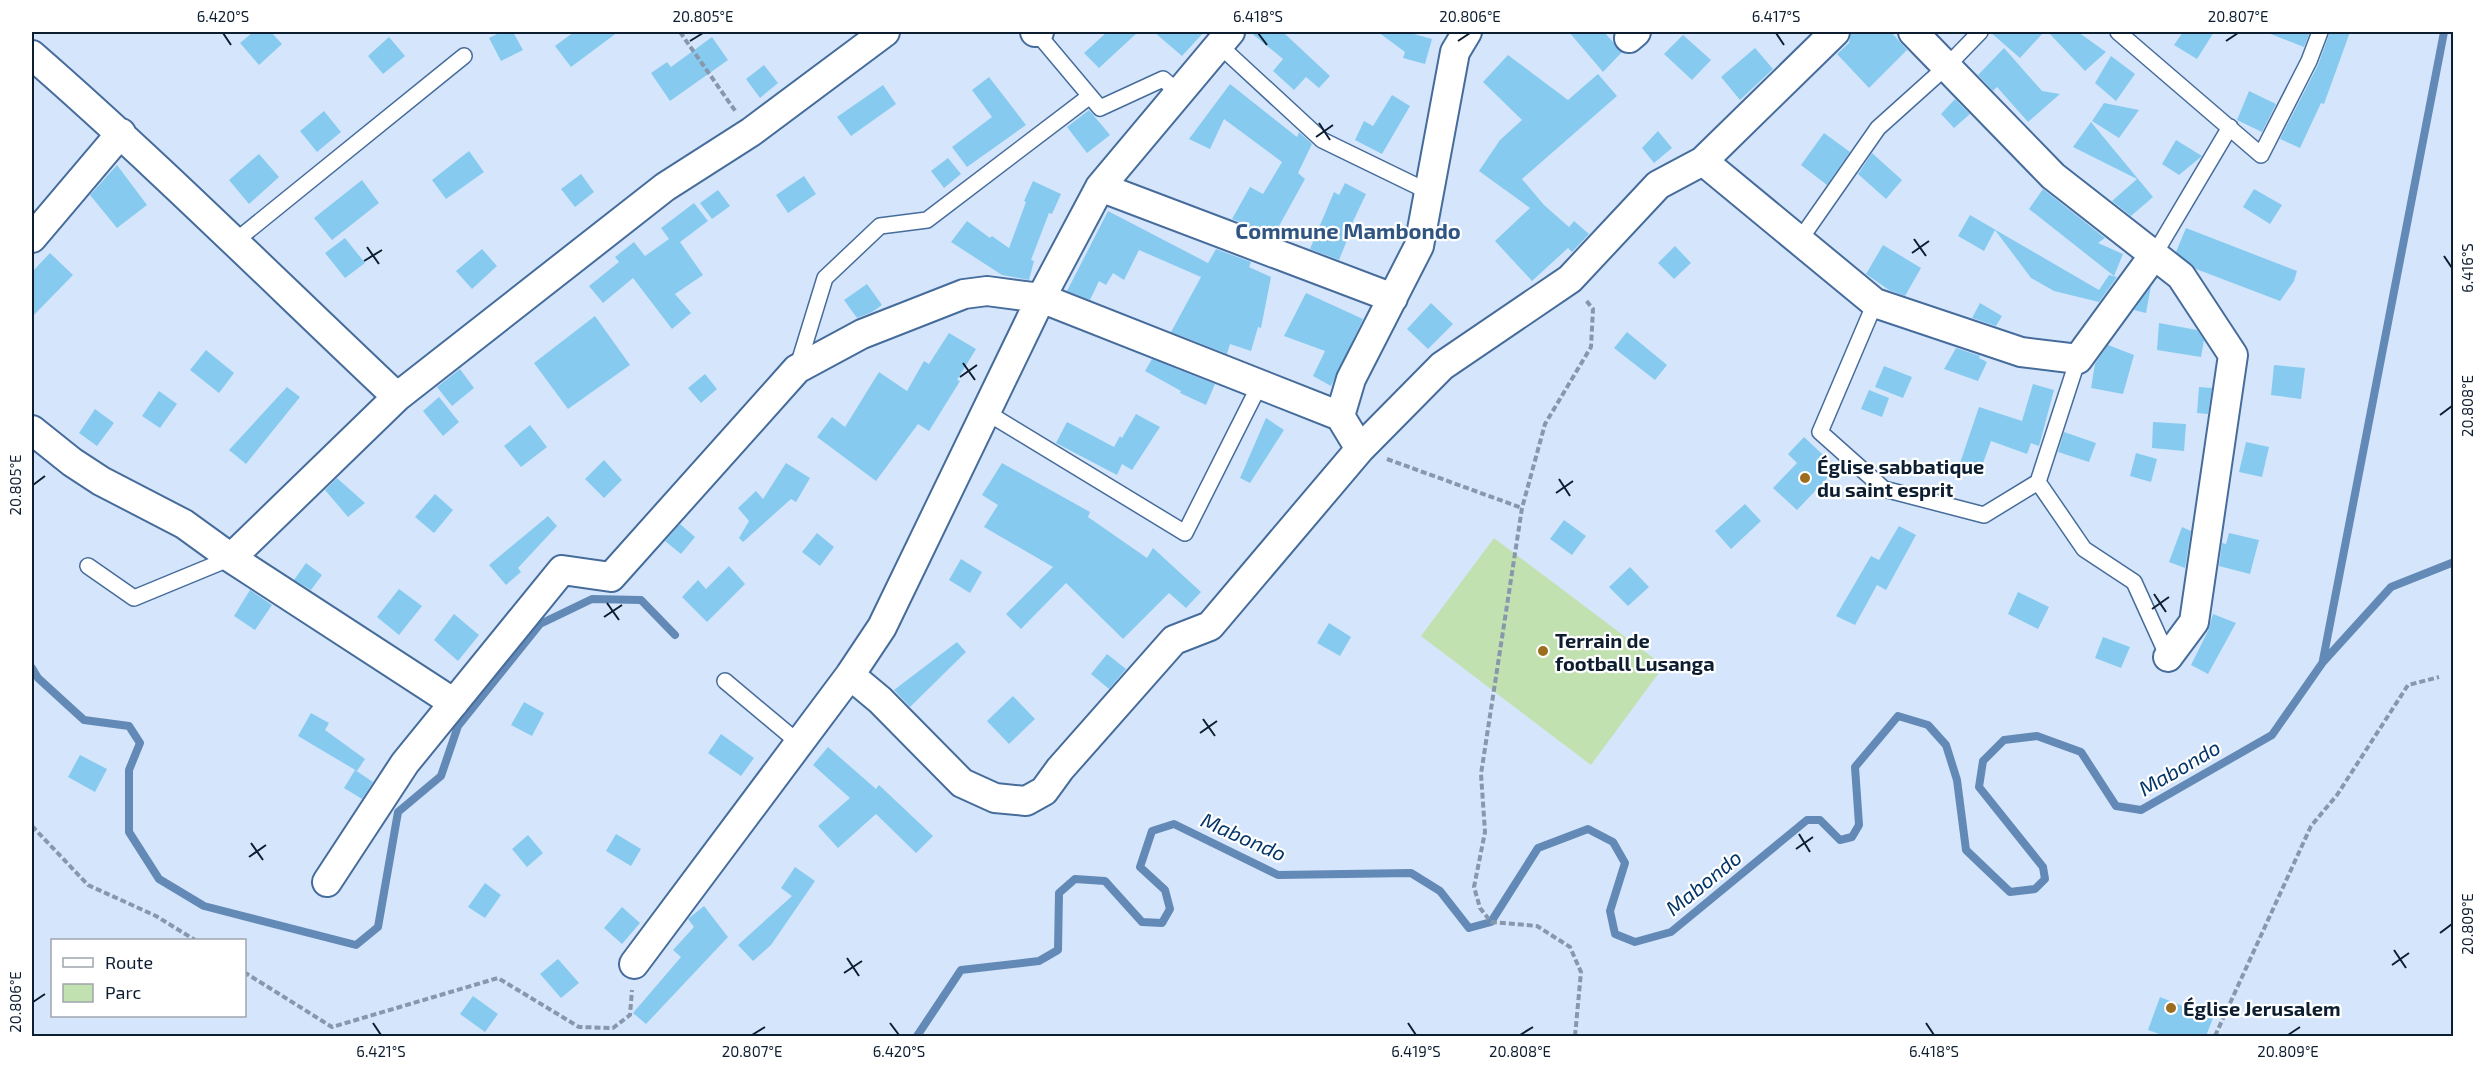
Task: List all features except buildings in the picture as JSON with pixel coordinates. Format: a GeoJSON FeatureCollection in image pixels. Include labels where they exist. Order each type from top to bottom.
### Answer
{"type":"FeatureCollection","features":[{"type":"Feature","properties":{"kind":"street"},"geometry":{"type":"LineString","coordinates":[[231,558],[397,397],[665,187],[751,132],[885,32]]}},
{"type":"Feature","properties":{"kind":"street"},"geometry":{"type":"LineString","coordinates":[[1340,416],[1351,379],[1419,246],[1455,52],[1467,32]]}},
{"type":"Feature","properties":{"kind":"street"},"geometry":{"type":"LineString","coordinates":[[850,675],[880,700],[962,783],[995,798],[1026,801],[1044,791],[1060,769],[1174,640],[1210,626],[1360,449],[1442,366],[1570,279],[1658,185],[1703,161],[1834,32]]}},
{"type":"Feature","properties":{"kind":"street"},"geometry":{"type":"LineString","coordinates":[[1913,32],[2053,176],[2181,276],[2233,355],[2194,622],[2168,657]]}},
{"type":"Feature","properties":{"kind":"street"},"geometry":{"type":"LineString","coordinates":[[634,964],[850,675],[882,627],[1041,298],[1100,187],[1225,38]]}},
{"type":"Feature","properties":{"kind":"street"},"geometry":{"type":"LineString","coordinates":[[32,55],[121,133],[233,243],[397,397]]}},
{"type":"Feature","properties":{"kind":"street"},"geometry":{"type":"LineString","coordinates":[[32,238],[121,133]]}},
{"type":"Feature","properties":{"kind":"street"},"geometry":{"type":"LineString","coordinates":[[1703,161],[1875,303],[2021,351],[2078,359],[2154,255]]}},
{"type":"Feature","properties":{"kind":"street"},"geometry":{"type":"LineString","coordinates":[[1100,187],[1393,298]]}},
{"type":"Feature","properties":{"kind":"street"},"geometry":{"type":"LineString","coordinates":[[327,882],[405,763],[562,570],[611,577],[797,369],[861,334],[964,294],[987,291],[1041,298],[1340,416],[1360,449]]}},
{"type":"Feature","properties":{"kind":"street"},"geometry":{"type":"LineString","coordinates":[[32,430],[82,469],[184,524],[231,558],[454,704]]}},
{"type":"Feature","properties":{"kind":"lane"},"geometry":{"type":"LineString","coordinates":[[1037,32],[1100,108],[1163,79],[1179,93]]}},
{"type":"Feature","properties":{"kind":"lane"},"geometry":{"type":"LineString","coordinates":[[1799,241],[1878,128],[1947,66],[1980,32]]}},
{"type":"Feature","properties":{"kind":"lane"},"geometry":{"type":"LineString","coordinates":[[2118,32],[2261,155],[2309,61],[2320,32]]}},
{"type":"Feature","properties":{"kind":"lane"},"geometry":{"type":"LineString","coordinates":[[1225,38],[1322,140],[1429,192]]}},
{"type":"Feature","properties":{"kind":"lane"},"geometry":{"type":"LineString","coordinates":[[233,243],[464,56]]}},
{"type":"Feature","properties":{"kind":"lane"},"geometry":{"type":"LineString","coordinates":[[797,369],[825,278],[880,226],[927,220],[1090,96]]}},
{"type":"Feature","properties":{"kind":"lane"},"geometry":{"type":"LineString","coordinates":[[2154,255],[2230,127]]}},
{"type":"Feature","properties":{"kind":"lane"},"geometry":{"type":"LineString","coordinates":[[1875,303],[1820,432],[1884,489],[1984,515],[2038,483],[2078,359]]}},
{"type":"Feature","properties":{"kind":"lane"},"geometry":{"type":"LineString","coordinates":[[986,412],[1185,533],[1260,384]]}},
{"type":"Feature","properties":{"kind":"lane"},"geometry":{"type":"LineString","coordinates":[[2038,483],[2084,549],[2134,582],[2168,657]]}},
{"type":"Feature","properties":{"kind":"lane"},"geometry":{"type":"LineString","coordinates":[[88,566],[134,598],[231,558]]}},
{"type":"Feature","properties":{"kind":"lane"},"geometry":{"type":"LineString","coordinates":[[725,681],[799,743]]}},
{"type":"Feature","properties":{"kind":"path"},"geometry":{"type":"LineString","coordinates":[[680,32],[751,132]]}},
{"type":"Feature","properties":{"kind":"path"},"geometry":{"type":"LineString","coordinates":[[1570,279],[1593,309],[1591,347],[1545,424],[1522,508],[1481,774],[1485,832],[1474,887],[1480,908],[1491,922],[1536,926],[1570,947],[1581,972],[1575,1036]]}},
{"type":"Feature","properties":{"kind":"path"},"geometry":{"type":"LineString","coordinates":[[1360,449],[1522,508]]}},
{"type":"Feature","properties":{"kind":"path"},"geometry":{"type":"LineString","coordinates":[[2216,1036],[2311,826],[2337,795],[2409,685],[2439,677]]}},
{"type":"Feature","properties":{"kind":"path"},"geometry":{"type":"LineString","coordinates":[[32,826],[88,885],[156,916],[193,939]]}},
{"type":"Feature","properties":{"kind":"path"},"geometry":{"type":"LineString","coordinates":[[246,973],[332,1027],[498,978],[579,1027],[613,1028],[630,1015],[634,964]]}},
{"type":"Feature","properties":{"kind":"green space","name":"Terrain de football Lusanga"},"geometry":{"type":"Polygon","coordinates":[[[1494,538],[1664,666],[1591,765],[1421,636],[1494,538]]]}},
{"type":"Feature","properties":{"kind":"waterway"},"geometry":{"type":"LineString","coordinates":[[2323,660],[2444,32]]}},
{"type":"Feature","properties":{"kind":"waterway","name":"Mabondo"},"geometry":{"type":"LineString","coordinates":[[917,1036],[961,970],[1039,961],[1058,950],[1059,893],[1075,879],[1105,881],[1142,922],[1162,923],[1170,909],[1165,890],[1140,867],[1152,831],[1174,824],[1278,875],[1411,873],[1440,891],[1469,928],[1491,922],[1538,848],[1588,829],[1613,842],[1625,863],[1610,911],[1615,934],[1635,942],[1671,932],[1807,820],[1820,820],[1840,840],[1852,837],[1859,825],[1855,767],[1898,716],[1928,725],[1946,745],[1957,780],[1966,850],[2010,892],[2035,889],[2045,879],[2043,867],[1979,787],[1983,761],[2004,740],[2037,736],[2081,752],[2116,806],[2141,810],[2272,735],[2323,662],[2391,587],[2454,562]]}},
{"type":"Feature","properties":{"kind":"waterway"},"geometry":{"type":"LineString","coordinates":[[32,668],[38,678],[84,720],[129,726],[140,743],[129,770],[129,832],[159,879],[204,906],[356,945],[378,927],[398,812],[441,776],[458,726],[540,624],[592,599],[641,600],[675,635]]}},
{"type":"Feature","properties":{"kind":"place","name":"Église sabbatique du saint esprit"},"geometry":{"type":"Point","coordinates":[1805,478]}},
{"type":"Feature","properties":{"kind":"place","name":"Terrain de football Lusanga"},"geometry":{"type":"Point","coordinates":[1543,651]}},
{"type":"Feature","properties":{"kind":"place","name":"Église Jerusalem"},"geometry":{"type":"Point","coordinates":[2171,1008]}},
{"type":"Feature","properties":{"kind":"district","name":"Commune Mambondo"},"geometry":{"type":"Point","coordinates":[1348,230]}}]}
